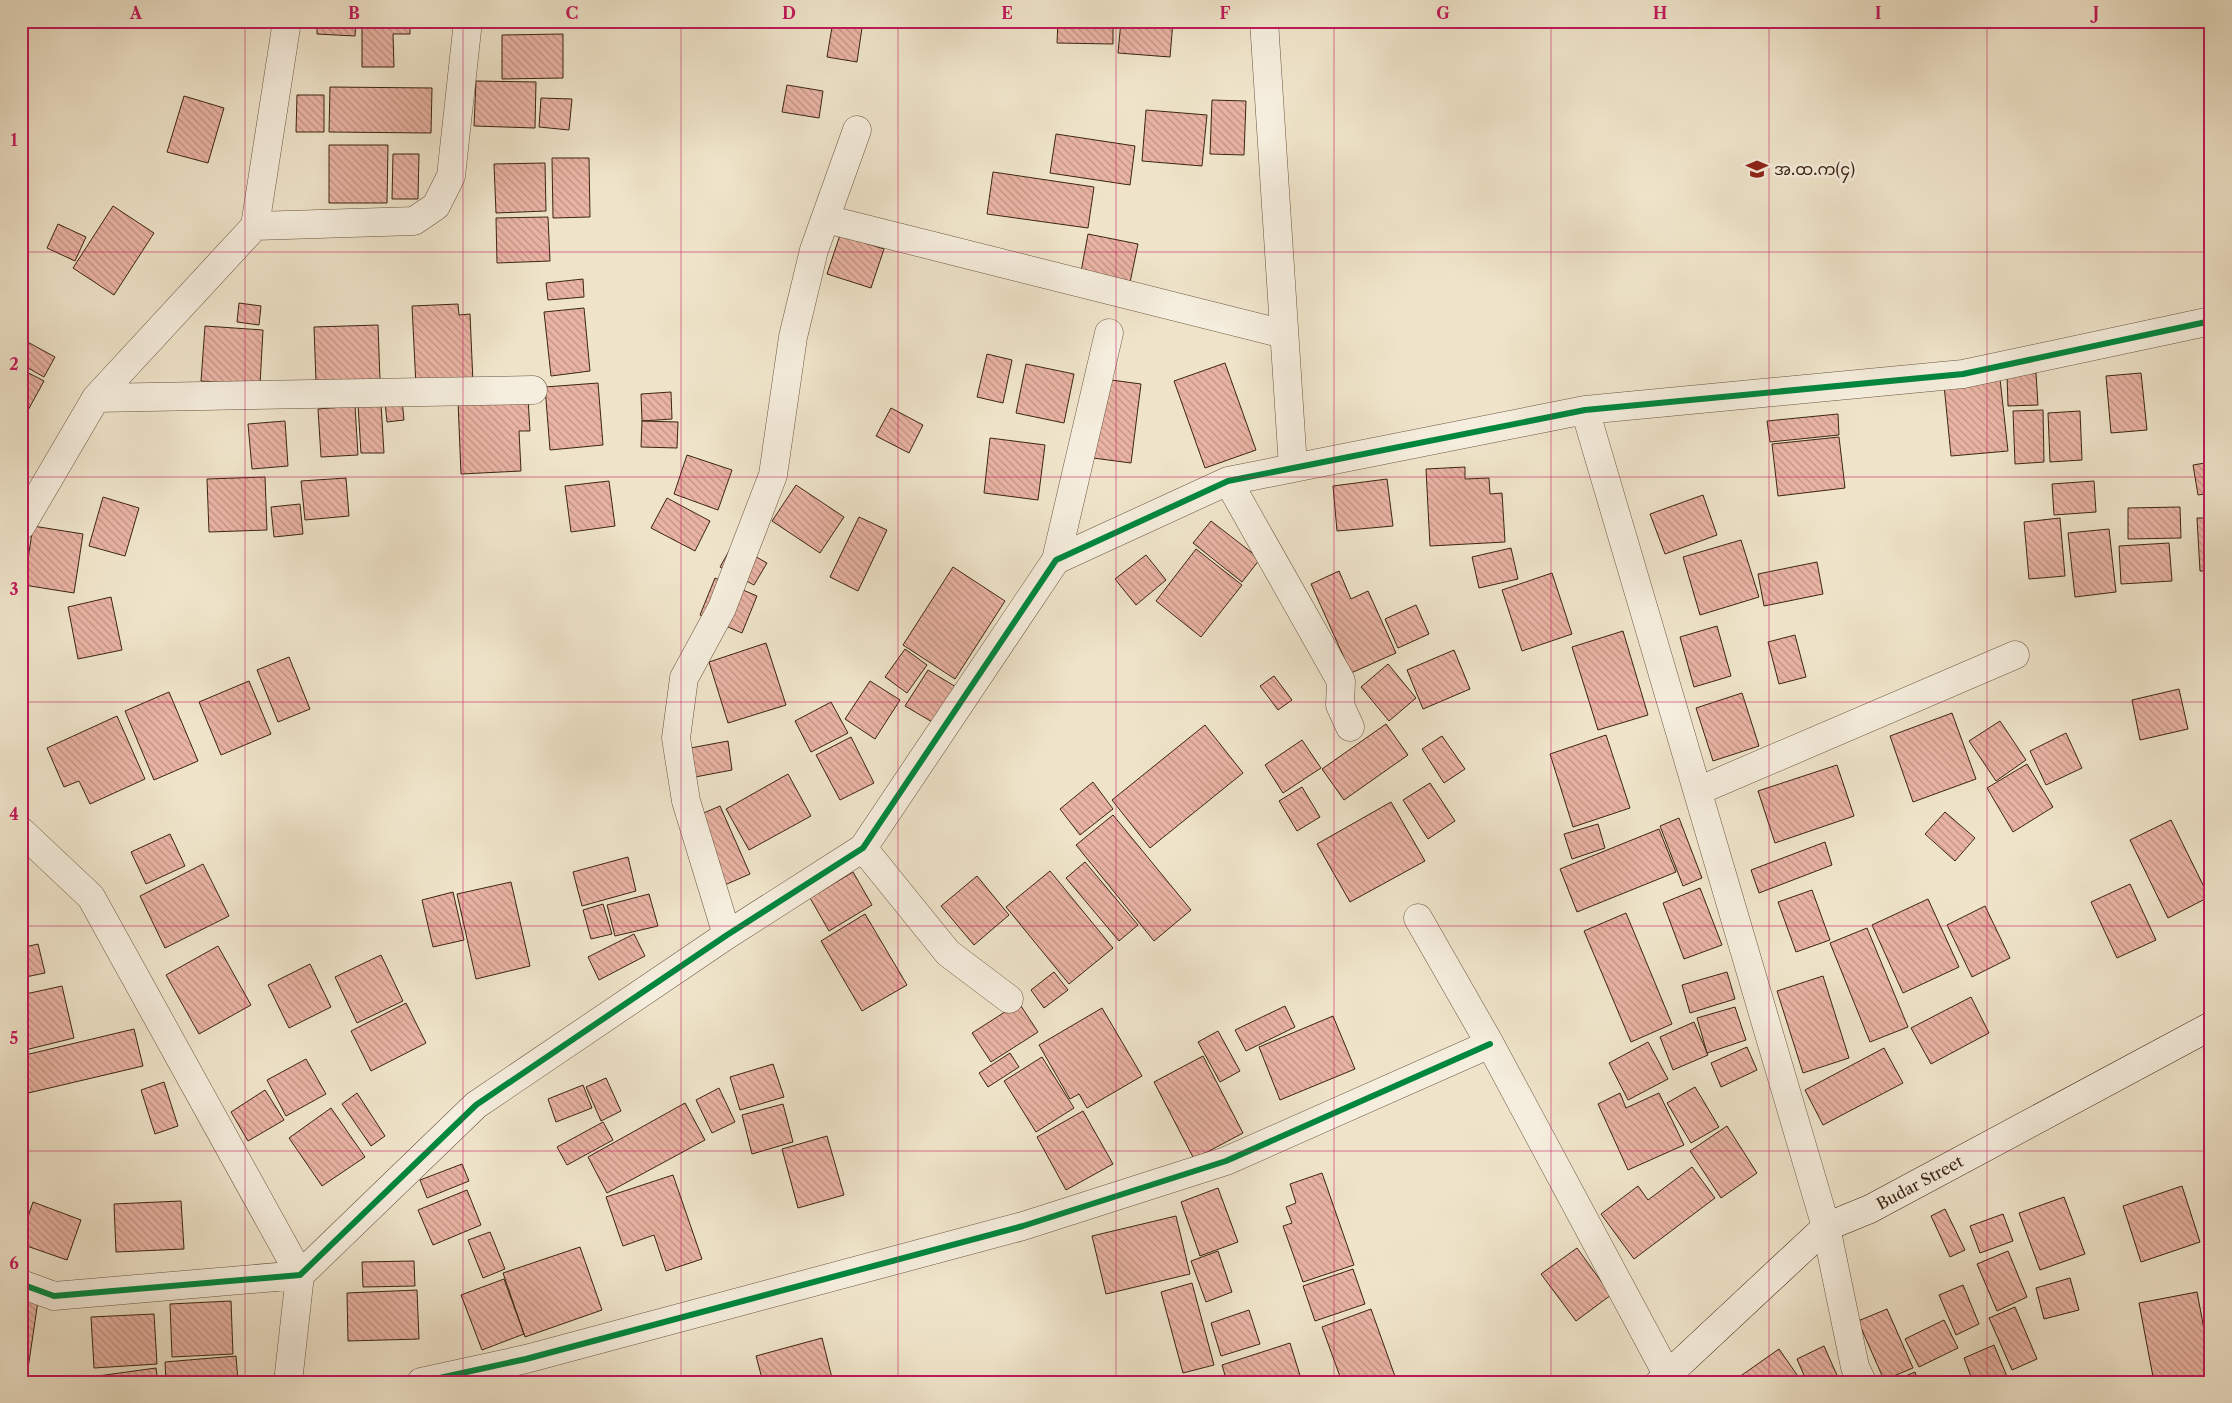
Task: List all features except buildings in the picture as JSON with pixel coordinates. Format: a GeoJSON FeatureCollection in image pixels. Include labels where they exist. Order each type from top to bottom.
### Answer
{"type":"FeatureCollection","features":[{"type":"Feature","properties":{"kind":"street"},"geometry":{"type":"LineString","coordinates":[[21,526],[96,398],[255,226],[287,21]]}},
{"type":"Feature","properties":{"kind":"street"},"geometry":{"type":"LineString","coordinates":[[255,226],[414,221],[436,206],[451,176],[468,21]]}},
{"type":"Feature","properties":{"kind":"street"},"geometry":{"type":"LineString","coordinates":[[1264,21],[1293,467]]}},
{"type":"Feature","properties":{"kind":"street"},"geometry":{"type":"LineString","coordinates":[[727,935],[686,802],[676,738],[684,678],[722,608],[772,476],[793,337],[814,250],[857,130]]}},
{"type":"Feature","properties":{"kind":"street"},"geometry":{"type":"LineString","coordinates":[[826,219],[1284,334]]}},
{"type":"Feature","properties":{"kind":"street"},"geometry":{"type":"LineString","coordinates":[[1056,560],[1228,480],[1585,410],[1963,374],[2211,321]]}},
{"type":"Feature","properties":{"kind":"street"},"geometry":{"type":"LineString","coordinates":[[21,1284],[54,1296],[300,1275],[476,1105],[727,935],[863,848],[1056,560],[1109,333]]}},
{"type":"Feature","properties":{"kind":"street"},"geometry":{"type":"LineString","coordinates":[[96,398],[534,390]]}},
{"type":"Feature","properties":{"kind":"street"},"geometry":{"type":"LineString","coordinates":[[1585,410],[1826,1227],[1855,1367],[1862,1382]]}},
{"type":"Feature","properties":{"kind":"street"},"geometry":{"type":"LineString","coordinates":[[1228,480],[1341,681],[1340,705],[1350,727]]}},
{"type":"Feature","properties":{"kind":"street"},"geometry":{"type":"LineString","coordinates":[[1698,791],[2015,654]]}},
{"type":"Feature","properties":{"kind":"street"},"geometry":{"type":"LineString","coordinates":[[21,831],[91,897],[300,1275],[288,1382]]}},
{"type":"Feature","properties":{"kind":"street"},"geometry":{"type":"LineString","coordinates":[[863,848],[948,954],[1009,999]]}},
{"type":"Feature","properties":{"kind":"street"},"geometry":{"type":"LineString","coordinates":[[1418,918],[1490,1044],[1664,1378]]}},
{"type":"Feature","properties":{"kind":"street","name":"Budar Street"},"geometry":{"type":"LineString","coordinates":[[1664,1378],[1826,1227],[1870,1209],[2211,1026]]}},
{"type":"Feature","properties":{"kind":"street"},"geometry":{"type":"LineString","coordinates":[[421,1382],[526,1359],[1023,1226],[1226,1161],[1490,1044]]}},
{"type":"Feature","properties":{"kind":"cycle path"},"geometry":{"type":"LineString","coordinates":[[21,1284],[54,1296],[300,1275],[476,1105],[727,935],[863,848],[1056,560],[1228,481],[1585,410],[1963,374],[2211,321]]}},
{"type":"Feature","properties":{"kind":"cycle path"},"geometry":{"type":"LineString","coordinates":[[421,1382],[526,1359],[1023,1226],[1226,1161],[1490,1044]]}},
{"type":"Feature","properties":{"kind":"place","name":"အ.ထ.က(၄)"},"geometry":{"type":"Point","coordinates":[1757,169]}}]}
